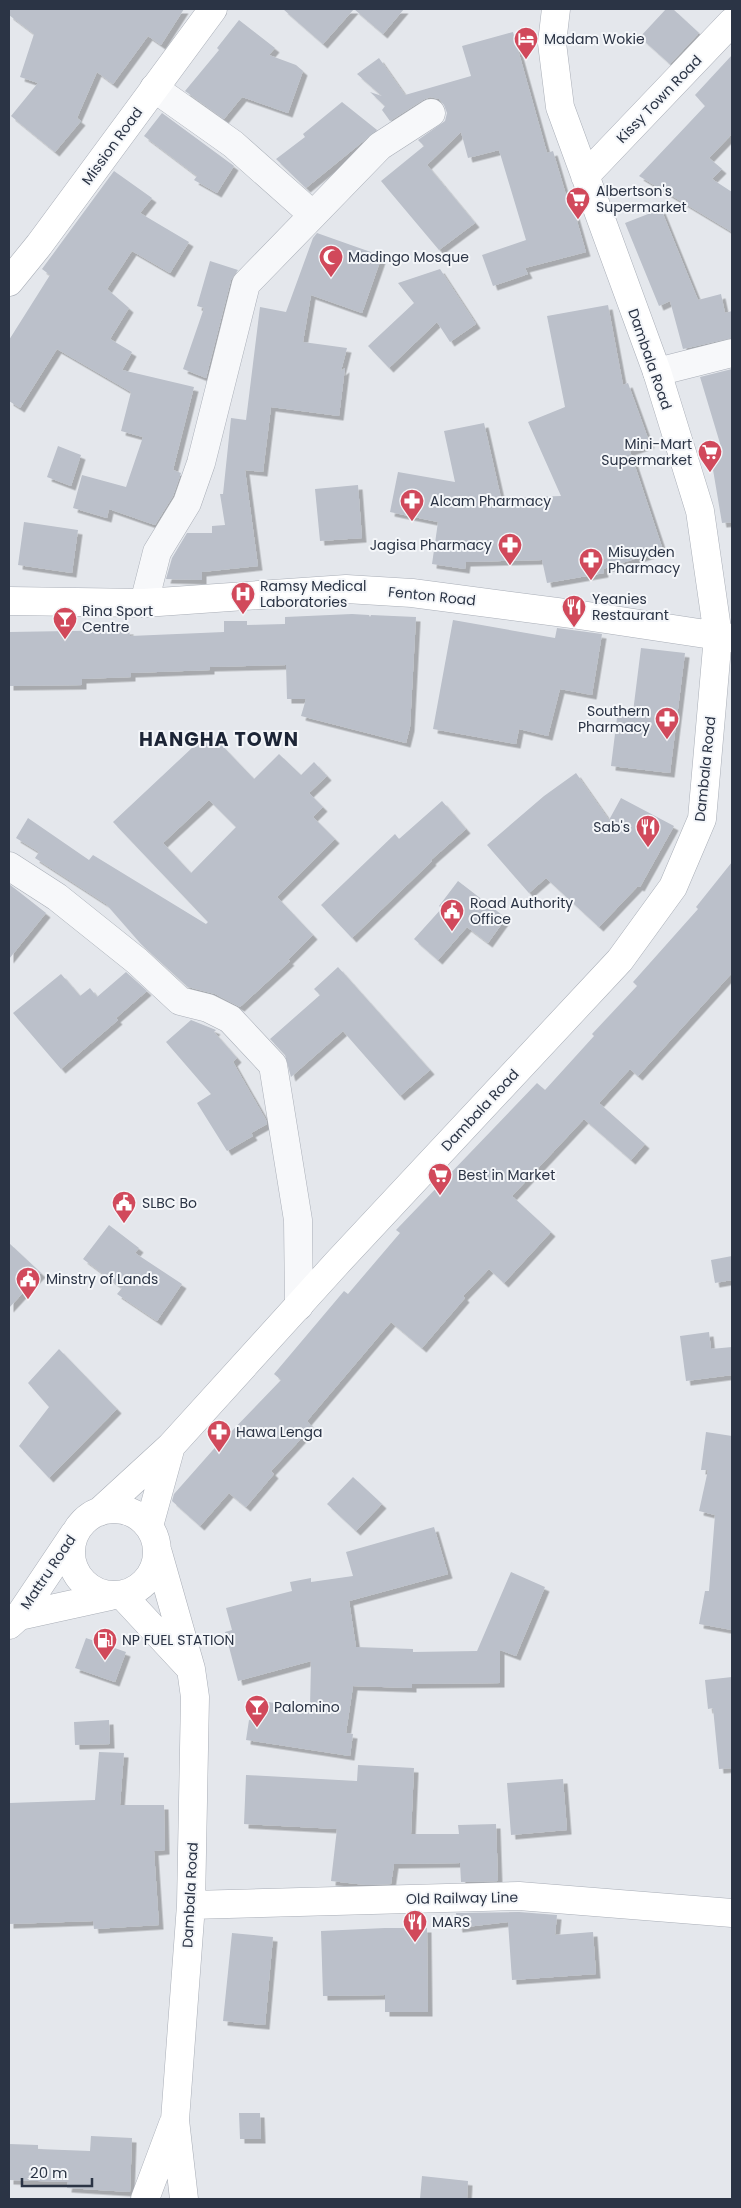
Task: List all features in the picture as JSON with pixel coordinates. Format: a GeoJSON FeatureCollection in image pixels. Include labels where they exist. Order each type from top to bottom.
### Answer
{"type":"FeatureCollection","features":[{"type":"Feature","properties":{"kind":"street","name":"Mission Road"},"geometry":{"type":"LineString","coordinates":[[9,282],[39,245],[212,9]]}},
{"type":"Feature","properties":{"kind":"street","name":"Dambala Road"},"geometry":{"type":"LineString","coordinates":[[99,1512],[172,1446],[336,1263],[620,960],[673,887],[702,820],[725,637],[700,510],[656,372],[560,107],[552,43],[556,9]]}},
{"type":"Feature","properties":{"kind":"street","name":"Kissy Town Road"},"geometry":{"type":"LineString","coordinates":[[585,176],[732,22]]}},
{"type":"Feature","properties":{"kind":"street"},"geometry":{"type":"LineString","coordinates":[[154,88],[233,144],[313,216]]}},
{"type":"Feature","properties":{"kind":"street"},"geometry":{"type":"LineString","coordinates":[[144,603],[158,552],[187,503],[201,463],[246,284],[380,146],[430,113]]}},
{"type":"Feature","properties":{"kind":"street"},"geometry":{"type":"LineString","coordinates":[[656,372],[732,353]]}},
{"type":"Feature","properties":{"kind":"street","name":"Fenton Road"},"geometry":{"type":"LineString","coordinates":[[9,601],[144,603],[346,589],[412,593],[580,614],[725,637]]}},
{"type":"Feature","properties":{"kind":"street"},"geometry":{"type":"LineString","coordinates":[[9,866],[72,909],[137,961],[180,1001],[208,1008],[230,1020],[273,1065],[298,1220],[299,1306]]}},
{"type":"Feature","properties":{"kind":"street","name":"Dambala Road"},"geometry":{"type":"LineString","coordinates":[[149,1526],[172,1446]]}},
{"type":"Feature","properties":{"kind":"street"},"geometry":{"type":"LineString","coordinates":[[113,1509],[126,1511],[139,1517],[149,1526],[156,1538],[158,1552],[156,1568],[148,1580],[136,1590],[116,1596],[95,1592],[83,1583],[75,1571],[71,1557],[72,1542],[78,1528],[87,1518],[99,1512],[113,1509]]}},
{"type":"Feature","properties":{"kind":"street","name":"Mattru Road"},"geometry":{"type":"LineString","coordinates":[[14,1620],[78,1528]]}},
{"type":"Feature","properties":{"kind":"street","name":"Dambala Road"},"geometry":{"type":"LineString","coordinates":[[158,1552],[191,1669],[195,1697],[192,1905],[175,2120],[184,2199]]}},
{"type":"Feature","properties":{"kind":"street"},"geometry":{"type":"LineString","coordinates":[[116,1596],[191,1669]]}},
{"type":"Feature","properties":{"kind":"street","name":"Mattru Road"},"geometry":{"type":"LineString","coordinates":[[14,1620],[116,1596]]}},
{"type":"Feature","properties":{"kind":"street","name":"Old Railway Line"},"geometry":{"type":"LineString","coordinates":[[192,1905],[519,1896],[732,1913]]}},
{"type":"Feature","properties":{"kind":"street","name":"Dambala Road"},"geometry":{"type":"LineString","coordinates":[[145,2199],[175,2120]]}},
{"type":"Feature","properties":{"kind":"building"},"geometry":{"type":"Polygon","coordinates":[[[9,9],[184,9],[161,45],[148,36],[113,84],[97,72],[77,118],[81,121],[55,152],[11,116],[38,83],[20,77],[34,34],[9,15],[9,9]]]}},
{"type":"Feature","properties":{"kind":"building"},"geometry":{"type":"Polygon","coordinates":[[[283,9],[354,9],[323,44],[283,9]]]}},
{"type":"Feature","properties":{"kind":"building"},"geometry":{"type":"Polygon","coordinates":[[[354,9],[404,9],[383,34],[354,9]]]}},
{"type":"Feature","properties":{"kind":"building"},"geometry":{"type":"Polygon","coordinates":[[[666,9],[673,9],[699,33],[670,64],[640,37],[666,9]]]}},
{"type":"Feature","properties":{"kind":"building"},"geometry":{"type":"Polygon","coordinates":[[[239,20],[275,48],[269,55],[296,65],[303,71],[288,113],[242,97],[224,119],[185,91],[219,50],[217,48],[239,20]]]}},
{"type":"Feature","properties":{"kind":"building"},"geometry":{"type":"Polygon","coordinates":[[[513,32],[547,153],[553,151],[569,205],[572,204],[586,252],[525,268],[528,274],[493,286],[482,255],[526,240],[499,150],[468,158],[461,132],[427,165],[475,223],[439,250],[381,181],[424,146],[418,140],[445,121],[447,113],[444,105],[439,99],[430,97],[390,121],[382,110],[385,106],[370,92],[382,96],[357,74],[379,58],[405,95],[471,76],[462,46],[513,32]]]}},
{"type":"Feature","properties":{"kind":"building"},"geometry":{"type":"Polygon","coordinates":[[[732,55],[732,134],[709,158],[722,169],[712,179],[732,192],[732,232],[639,176],[705,106],[695,95],[732,55]]]}},
{"type":"Feature","properties":{"kind":"building"},"geometry":{"type":"Polygon","coordinates":[[[342,102],[377,130],[306,188],[276,159],[305,137],[303,134],[342,102]]]}},
{"type":"Feature","properties":{"kind":"building"},"geometry":{"type":"Polygon","coordinates":[[[162,113],[234,166],[217,193],[194,180],[197,176],[144,136],[162,113]]]}},
{"type":"Feature","properties":{"kind":"building"},"geometry":{"type":"Polygon","coordinates":[[[114,171],[152,198],[140,213],[189,242],[170,273],[132,251],[107,289],[129,308],[110,339],[132,352],[122,370],[194,387],[173,470],[181,473],[173,496],[155,525],[109,509],[107,518],[73,508],[82,475],[126,487],[143,437],[121,431],[131,392],[57,349],[20,408],[9,401],[9,340],[50,275],[42,269],[114,171]]]}},
{"type":"Feature","properties":{"kind":"building"},"geometry":{"type":"Polygon","coordinates":[[[661,209],[698,300],[721,294],[725,313],[732,311],[732,338],[683,349],[670,301],[659,306],[625,223],[661,209]]]}},
{"type":"Feature","properties":{"kind":"building"},"geometry":{"type":"Polygon","coordinates":[[[317,233],[382,256],[362,313],[311,295],[303,342],[347,348],[341,371],[345,368],[339,416],[271,407],[263,472],[245,470],[258,566],[202,572],[202,580],[166,579],[172,558],[187,533],[212,533],[212,526],[225,525],[220,494],[223,494],[231,418],[246,420],[260,307],[286,312],[313,238],[317,233]]]}},
{"type":"Feature","properties":{"kind":"building"},"geometry":{"type":"Polygon","coordinates":[[[210,261],[238,270],[231,280],[206,378],[183,369],[204,308],[197,306],[210,261]]]}},
{"type":"Feature","properties":{"kind":"building"},"geometry":{"type":"Polygon","coordinates":[[[440,269],[476,324],[450,342],[437,322],[389,368],[368,346],[414,303],[398,283],[440,269]]]}},
{"type":"Feature","properties":{"kind":"building"},"geometry":{"type":"Polygon","coordinates":[[[608,305],[623,385],[628,383],[650,444],[630,451],[663,550],[603,569],[604,573],[547,583],[542,560],[466,562],[465,569],[432,564],[438,522],[390,512],[398,472],[455,482],[444,431],[484,423],[501,498],[561,496],[528,422],[565,407],[547,316],[608,305]]]}},
{"type":"Feature","properties":{"kind":"building"},"geometry":{"type":"Polygon","coordinates":[[[732,369],[732,522],[722,523],[710,452],[722,450],[700,377],[732,369]]]}},
{"type":"Feature","properties":{"kind":"building"},"geometry":{"type":"Polygon","coordinates":[[[58,446],[81,455],[71,486],[47,477],[58,446]]]}},
{"type":"Feature","properties":{"kind":"building"},"geometry":{"type":"Polygon","coordinates":[[[358,485],[362,538],[320,541],[315,489],[358,485]]]}},
{"type":"Feature","properties":{"kind":"building"},"geometry":{"type":"Polygon","coordinates":[[[24,522],[78,530],[72,573],[18,565],[24,522]]]}},
{"type":"Feature","properties":{"kind":"building"},"geometry":{"type":"Polygon","coordinates":[[[369,615],[370,617],[371,615],[416,617],[410,727],[406,743],[301,716],[306,699],[287,699],[286,665],[210,667],[210,670],[131,673],[131,677],[82,679],[82,685],[9,686],[9,632],[129,630],[130,636],[224,632],[224,621],[247,621],[247,625],[285,624],[285,617],[369,615]]]}},
{"type":"Feature","properties":{"kind":"building"},"geometry":{"type":"Polygon","coordinates":[[[453,620],[555,638],[557,628],[602,634],[592,695],[560,689],[548,736],[519,729],[516,744],[433,729],[453,620]]]}},
{"type":"Feature","properties":{"kind":"building"},"geometry":{"type":"Polygon","coordinates":[[[641,648],[685,653],[670,773],[611,766],[618,710],[633,712],[641,648]]]}},
{"type":"Feature","properties":{"kind":"building"},"geometry":{"type":"Polygon","coordinates":[[[209,732],[254,779],[279,754],[301,775],[314,762],[327,776],[309,793],[323,807],[313,817],[335,839],[277,897],[313,935],[288,960],[290,961],[240,1007],[215,994],[188,987],[141,944],[106,904],[35,858],[39,852],[16,838],[28,818],[89,860],[93,855],[206,924],[208,922],[113,822],[209,732]],[[209,800],[163,843],[191,873],[236,827],[209,800]]]}},
{"type":"Feature","properties":{"kind":"building"},"geometry":{"type":"Polygon","coordinates":[[[576,773],[609,820],[621,798],[674,826],[640,887],[638,886],[599,927],[546,878],[529,893],[487,845],[544,796],[576,773]]]}},
{"type":"Feature","properties":{"kind":"building"},"geometry":{"type":"Polygon","coordinates":[[[442,801],[466,829],[431,860],[352,938],[321,905],[395,834],[399,839],[442,801]]]}},
{"type":"Feature","properties":{"kind":"building"},"geometry":{"type":"Polygon","coordinates":[[[732,862],[732,973],[638,1076],[630,1069],[599,1103],[645,1144],[631,1160],[584,1119],[512,1196],[551,1232],[504,1283],[489,1269],[463,1296],[465,1298],[422,1348],[391,1322],[307,1421],[312,1427],[271,1471],[274,1474],[246,1507],[229,1493],[200,1526],[172,1501],[174,1494],[227,1434],[281,1380],[274,1374],[344,1291],[348,1294],[400,1233],[396,1230],[537,1083],[545,1090],[594,1036],[592,1034],[637,986],[633,982],[698,909],[696,907],[732,862]]]}},
{"type":"Feature","properties":{"kind":"building"},"geometry":{"type":"Polygon","coordinates":[[[458,881],[506,918],[488,943],[467,927],[438,960],[414,939],[442,908],[439,906],[458,881]]]}},
{"type":"Feature","properties":{"kind":"building"},"geometry":{"type":"Polygon","coordinates":[[[9,884],[46,913],[9,959],[9,884]]]}},
{"type":"Feature","properties":{"kind":"building"},"geometry":{"type":"Polygon","coordinates":[[[338,967],[430,1070],[400,1096],[343,1031],[291,1077],[285,1055],[270,1039],[320,995],[314,989],[338,967]]]}},
{"type":"Feature","properties":{"kind":"building"},"geometry":{"type":"Polygon","coordinates":[[[126,972],[147,991],[116,1018],[118,1020],[61,1069],[13,1013],[61,974],[80,996],[90,988],[97,997],[126,972]]]}},
{"type":"Feature","properties":{"kind":"building"},"geometry":{"type":"Polygon","coordinates":[[[191,1020],[216,1030],[214,1032],[237,1058],[233,1062],[266,1120],[267,1124],[251,1133],[253,1136],[227,1151],[197,1103],[211,1094],[166,1042],[191,1020]]]}},
{"type":"Feature","properties":{"kind":"building"},"geometry":{"type":"Polygon","coordinates":[[[109,1225],[139,1248],[135,1253],[182,1284],[157,1321],[117,1294],[122,1288],[83,1259],[109,1225]]]}},
{"type":"Feature","properties":{"kind":"building"},"geometry":{"type":"Polygon","coordinates":[[[9,1243],[41,1273],[9,1308],[9,1243]]]}},
{"type":"Feature","properties":{"kind":"building"},"geometry":{"type":"Polygon","coordinates":[[[732,1256],[732,1280],[715,1283],[711,1260],[732,1256]]]}},
{"type":"Feature","properties":{"kind":"building"},"geometry":{"type":"Polygon","coordinates":[[[709,1332],[711,1349],[732,1347],[732,1375],[686,1381],[680,1336],[709,1332]]]}},
{"type":"Feature","properties":{"kind":"building"},"geometry":{"type":"Polygon","coordinates":[[[59,1349],[117,1409],[49,1478],[19,1446],[49,1407],[28,1383],[59,1349]]]}},
{"type":"Feature","properties":{"kind":"building"},"geometry":{"type":"Polygon","coordinates":[[[706,1432],[732,1436],[732,1630],[699,1624],[705,1591],[709,1591],[715,1515],[699,1511],[708,1470],[701,1470],[706,1432]]]}},
{"type":"Feature","properties":{"kind":"building"},"geometry":{"type":"Polygon","coordinates":[[[353,1477],[382,1504],[356,1531],[327,1504],[353,1477]]]}},
{"type":"Feature","properties":{"kind":"building"},"geometry":{"type":"Polygon","coordinates":[[[434,1527],[448,1574],[349,1601],[356,1647],[413,1649],[413,1652],[477,1651],[511,1572],[545,1587],[516,1656],[500,1650],[500,1683],[412,1684],[412,1688],[353,1686],[346,1733],[353,1734],[350,1756],[246,1740],[249,1720],[258,1721],[261,1701],[310,1708],[311,1661],[238,1681],[225,1632],[232,1630],[226,1608],[292,1591],[290,1582],[311,1578],[311,1582],[353,1576],[346,1552],[434,1527]]]}},
{"type":"Feature","properties":{"kind":"building"},"geometry":{"type":"Polygon","coordinates":[[[86,1638],[126,1652],[115,1682],[75,1668],[86,1638]]]}},
{"type":"Feature","properties":{"kind":"building"},"geometry":{"type":"Polygon","coordinates":[[[732,1677],[732,1768],[719,1769],[713,1708],[708,1709],[705,1680],[732,1677]]]}},
{"type":"Feature","properties":{"kind":"building"},"geometry":{"type":"Polygon","coordinates":[[[109,1720],[110,1744],[75,1745],[74,1722],[109,1720]]]}},
{"type":"Feature","properties":{"kind":"building"},"geometry":{"type":"Polygon","coordinates":[[[99,1752],[124,1753],[120,1805],[164,1805],[165,1850],[154,1851],[159,1925],[94,1929],[93,1921],[9,1924],[9,1803],[95,1800],[99,1752]]]}},
{"type":"Feature","properties":{"kind":"building"},"geometry":{"type":"Polygon","coordinates":[[[358,1765],[414,1768],[411,1834],[459,1834],[458,1825],[496,1824],[498,1881],[461,1882],[460,1863],[394,1864],[391,1884],[366,1885],[331,1881],[337,1829],[244,1824],[246,1775],[357,1781],[358,1765]]]}},
{"type":"Feature","properties":{"kind":"building"},"geometry":{"type":"Polygon","coordinates":[[[563,1779],[567,1830],[511,1835],[507,1783],[563,1779]]]}},
{"type":"Feature","properties":{"kind":"building"},"geometry":{"type":"Polygon","coordinates":[[[519,1912],[557,1915],[555,1935],[593,1932],[596,1974],[512,1980],[508,1922],[458,1928],[456,1913],[519,1912]]]}},
{"type":"Feature","properties":{"kind":"building"},"geometry":{"type":"Polygon","coordinates":[[[427,1928],[428,2012],[385,2012],[385,1995],[323,1996],[321,1931],[427,1928]]]}},
{"type":"Feature","properties":{"kind":"building"},"geometry":{"type":"Polygon","coordinates":[[[232,1933],[273,1937],[265,2025],[223,2021],[232,1933]]]}},
{"type":"Feature","properties":{"kind":"building"},"geometry":{"type":"Polygon","coordinates":[[[239,2113],[260,2113],[261,2139],[240,2139],[239,2113]]]}},
{"type":"Feature","properties":{"kind":"building"},"geometry":{"type":"Polygon","coordinates":[[[91,2136],[132,2138],[130,2192],[67,2188],[68,2182],[9,2180],[9,2144],[38,2145],[38,2149],[90,2151],[91,2136]]]}},
{"type":"Feature","properties":{"kind":"building"},"geometry":{"type":"Polygon","coordinates":[[[422,2176],[468,2181],[467,2199],[420,2199],[422,2176]]]}},
{"type":"Feature","properties":{"kind":"place","name":"Madam Wokie"},"geometry":{"type":"Point","coordinates":[526,60]}},
{"type":"Feature","properties":{"kind":"place","name":"Albertson's Supermarket"},"geometry":{"type":"Point","coordinates":[578,220]}},
{"type":"Feature","properties":{"kind":"place","name":"Madingo Mosque"},"geometry":{"type":"Point","coordinates":[331,278]}},
{"type":"Feature","properties":{"kind":"place","name":"Mini-Mart Supermarket"},"geometry":{"type":"Point","coordinates":[710,473]}},
{"type":"Feature","properties":{"kind":"place","name":"Alcam Pharmacy"},"geometry":{"type":"Point","coordinates":[412,522]}},
{"type":"Feature","properties":{"kind":"place","name":"Jagisa Pharmacy"},"geometry":{"type":"Point","coordinates":[510,566]}},
{"type":"Feature","properties":{"kind":"place","name":"Misuyden Pharmacy"},"geometry":{"type":"Point","coordinates":[591,581]}},
{"type":"Feature","properties":{"kind":"place","name":"Ramsy Medical Laboratories"},"geometry":{"type":"Point","coordinates":[243,615]}},
{"type":"Feature","properties":{"kind":"place","name":"Yeanies Restaurant"},"geometry":{"type":"Point","coordinates":[574,628]}},
{"type":"Feature","properties":{"kind":"place","name":"Rina Sport Centre"},"geometry":{"type":"Point","coordinates":[65,640]}},
{"type":"Feature","properties":{"kind":"place","name":"Southern Pharmacy"},"geometry":{"type":"Point","coordinates":[667,740]}},
{"type":"Feature","properties":{"kind":"place","name":"Sab's"},"geometry":{"type":"Point","coordinates":[648,848]}},
{"type":"Feature","properties":{"kind":"place","name":"Road Authority Office"},"geometry":{"type":"Point","coordinates":[452,932]}},
{"type":"Feature","properties":{"kind":"place","name":"Best in Market"},"geometry":{"type":"Point","coordinates":[440,1196]}},
{"type":"Feature","properties":{"kind":"place","name":"SLBC Bo"},"geometry":{"type":"Point","coordinates":[124,1224]}},
{"type":"Feature","properties":{"kind":"place","name":"Minstry of Lands"},"geometry":{"type":"Point","coordinates":[28,1300]}},
{"type":"Feature","properties":{"kind":"place","name":"Hawa Lenga"},"geometry":{"type":"Point","coordinates":[219,1453]}},
{"type":"Feature","properties":{"kind":"place","name":"NP FUEL STATION"},"geometry":{"type":"Point","coordinates":[105,1661]}},
{"type":"Feature","properties":{"kind":"place","name":"Palomino"},"geometry":{"type":"Point","coordinates":[257,1728]}},
{"type":"Feature","properties":{"kind":"place","name":"MARS"},"geometry":{"type":"Point","coordinates":[415,1943]}},
{"type":"Feature","properties":{"kind":"district","name":"HANGHA TOWN"},"geometry":{"type":"Point","coordinates":[219,739]}}]}
